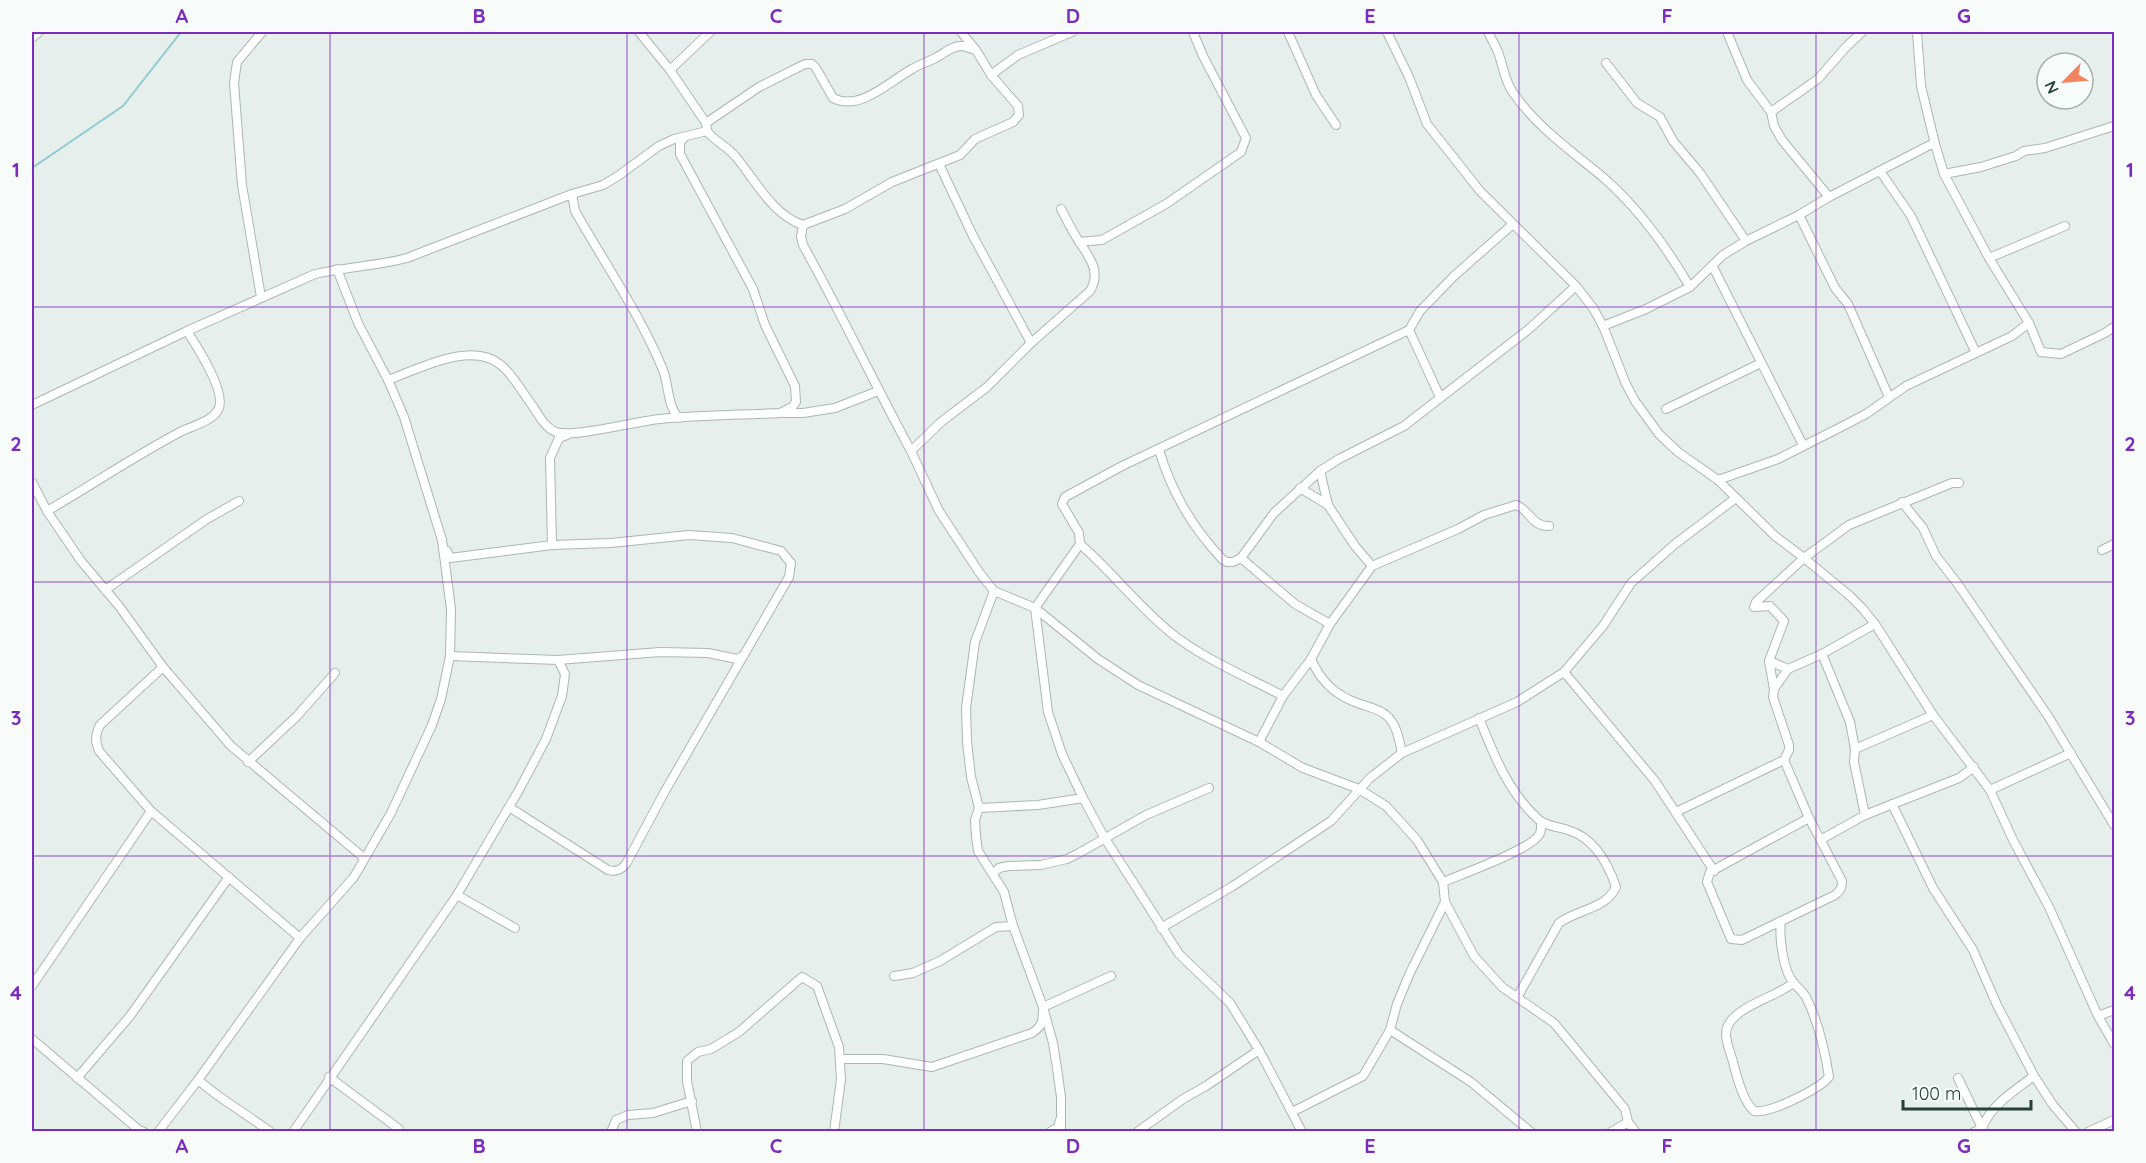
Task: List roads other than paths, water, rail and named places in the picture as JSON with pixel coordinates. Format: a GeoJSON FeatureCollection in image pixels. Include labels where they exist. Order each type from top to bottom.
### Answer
{"type":"FeatureCollection","features":[{"type":"Feature","properties":{"kind":"street"},"geometry":{"type":"LineString","coordinates":[[32,38],[39,32]]}},
{"type":"Feature","properties":{"kind":"street"},"geometry":{"type":"LineString","coordinates":[[261,297],[242,185],[234,83],[237,62],[262,32]]}},
{"type":"Feature","properties":{"kind":"street"},"geometry":{"type":"LineString","coordinates":[[639,32],[670,70],[711,136],[733,153],[786,217],[803,225],[845,209],[892,182],[960,155],[975,139],[1013,122],[1019,115],[1018,106],[991,75],[976,50],[961,32]]}},
{"type":"Feature","properties":{"kind":"street"},"geometry":{"type":"LineString","coordinates":[[670,70],[710,32]]}},
{"type":"Feature","properties":{"kind":"street"},"geometry":{"type":"LineString","coordinates":[[991,75],[1018,55],[1072,32]]}},
{"type":"Feature","properties":{"kind":"street"},"geometry":{"type":"LineString","coordinates":[[1079,242],[1102,240],[1183,193],[1241,152],[1246,138],[1193,32]]}},
{"type":"Feature","properties":{"kind":"street"},"geometry":{"type":"LineString","coordinates":[[1288,32],[1316,95],[1336,125]]}},
{"type":"Feature","properties":{"kind":"street"},"geometry":{"type":"LineString","coordinates":[[1387,32],[1409,77],[1427,124],[1480,191],[1576,286],[1593,308],[1603,326],[1626,384],[1635,401],[1659,434],[1678,452],[1718,480],[1775,536],[1863,609],[1875,624],[1933,715],[1990,790],[2049,907],[2098,1016],[2115,1044]]}},
{"type":"Feature","properties":{"kind":"street"},"geometry":{"type":"LineString","coordinates":[[1488,32],[1510,89],[1556,138],[1606,181],[1645,222],[1669,252],[1690,287]]}},
{"type":"Feature","properties":{"kind":"street"},"geometry":{"type":"LineString","coordinates":[[1727,32],[1748,80],[1771,112],[1774,126],[1782,140],[1828,197]]}},
{"type":"Feature","properties":{"kind":"street"},"geometry":{"type":"LineString","coordinates":[[1771,112],[1818,80],[1862,32]]}},
{"type":"Feature","properties":{"kind":"street"},"geometry":{"type":"LineString","coordinates":[[1917,32],[1921,86],[1944,174],[1989,258],[2029,323],[2041,352],[2056,354],[2115,327]]}},
{"type":"Feature","properties":{"kind":"street"},"geometry":{"type":"LineString","coordinates":[[32,405],[187,331],[315,274],[336,269],[386,264],[407,258],[572,194],[603,185],[658,146],[674,139],[684,138],[707,127],[759,87],[805,64],[812,64],[816,68],[833,98],[847,103],[882,89],[912,69],[955,47],[962,46],[976,50]]}},
{"type":"Feature","properties":{"kind":"street"},"geometry":{"type":"LineString","coordinates":[[1606,63],[1637,103],[1660,117],[1672,141],[1700,173],[1746,241]]}},
{"type":"Feature","properties":{"kind":"street"},"geometry":{"type":"LineString","coordinates":[[1944,174],[1981,167],[2016,156],[2024,151],[2045,148],[2115,126]]}},
{"type":"Feature","properties":{"kind":"street"},"geometry":{"type":"LineString","coordinates":[[684,138],[680,142],[680,154],[753,289],[765,325],[795,386],[796,402],[792,407],[780,413]]}},
{"type":"Feature","properties":{"kind":"street"},"geometry":{"type":"LineString","coordinates":[[1603,326],[1646,309],[1690,287],[1723,255],[1746,241],[1935,144]]}},
{"type":"Feature","properties":{"kind":"street"},"geometry":{"type":"LineString","coordinates":[[939,164],[973,236],[1031,343]]}},
{"type":"Feature","properties":{"kind":"street"},"geometry":{"type":"LineString","coordinates":[[1880,171],[1911,216],[1976,353]]}},
{"type":"Feature","properties":{"kind":"street"},"geometry":{"type":"LineString","coordinates":[[572,194],[575,211],[654,351],[668,388],[671,405],[679,418]]}},
{"type":"Feature","properties":{"kind":"street"},"geometry":{"type":"LineString","coordinates":[[911,451],[941,422],[987,387],[1031,343],[1081,299],[1095,283],[1094,264],[1061,209]]}},
{"type":"Feature","properties":{"kind":"street"},"geometry":{"type":"LineString","coordinates":[[1799,215],[1835,288],[1848,304],[1889,397]]}},
{"type":"Feature","properties":{"kind":"street"},"geometry":{"type":"LineString","coordinates":[[1302,1131],[1259,1050],[1230,1003],[1179,954],[1104,837],[1083,798],[1059,746],[1048,712],[1035,608],[1080,544],[1079,533],[1062,504],[1065,497],[1122,466],[1409,330],[1420,311],[1454,276],[1513,224]]}},
{"type":"Feature","properties":{"kind":"street"},"geometry":{"type":"LineString","coordinates":[[803,225],[801,237],[803,245],[839,310],[939,511],[969,558],[994,591],[1035,608],[1098,659],[1138,685],[1260,742],[1292,763],[1359,789],[1386,806],[1417,840],[1443,882],[1445,902],[1474,956],[1502,987],[1554,1023],[1625,1109],[1628,1122],[1636,1131]]}},
{"type":"Feature","properties":{"kind":"street"},"geometry":{"type":"LineString","coordinates":[[1989,258],[2065,226]]}},
{"type":"Feature","properties":{"kind":"street"},"geometry":{"type":"LineString","coordinates":[[1713,267],[1803,444]]}},
{"type":"Feature","properties":{"kind":"street"},"geometry":{"type":"LineString","coordinates":[[336,269],[358,322],[404,417],[442,540],[450,558],[448,562],[450,569],[446,570]]}},
{"type":"Feature","properties":{"kind":"street"},"geometry":{"type":"LineString","coordinates":[[1159,450],[1173,487],[1194,528],[1222,560],[1233,562],[1241,558],[1274,513],[1320,471],[1404,426],[1529,329],[1576,286]]}},
{"type":"Feature","properties":{"kind":"street"},"geometry":{"type":"LineString","coordinates":[[1718,480],[1778,459],[1803,444],[1866,414],[1906,386],[2012,336],[2029,323]]}},
{"type":"Feature","properties":{"kind":"street"},"geometry":{"type":"LineString","coordinates":[[1409,330],[1440,397]]}},
{"type":"Feature","properties":{"kind":"street"},"geometry":{"type":"LineString","coordinates":[[47,511],[218,411],[220,401],[218,390],[198,347],[187,331]]}},
{"type":"Feature","properties":{"kind":"street"},"geometry":{"type":"LineString","coordinates":[[388,380],[459,355],[487,358],[498,363],[510,374],[546,424],[555,432],[577,432],[658,419],[803,412],[836,408],[878,391]]}},
{"type":"Feature","properties":{"kind":"street"},"geometry":{"type":"LineString","coordinates":[[1666,408],[1761,363]]}},
{"type":"Feature","properties":{"kind":"street"},"geometry":{"type":"LineString","coordinates":[[658,419],[671,405]]}},
{"type":"Feature","properties":{"kind":"street"},"geometry":{"type":"LineString","coordinates":[[552,545],[550,458],[559,438],[577,432]]}},
{"type":"Feature","properties":{"kind":"street"},"geometry":{"type":"LineString","coordinates":[[1320,471],[1328,505],[1355,546],[1372,566]]}},
{"type":"Feature","properties":{"kind":"street"},"geometry":{"type":"LineString","coordinates":[[32,482],[47,511],[81,561],[163,667],[231,746],[364,858]]}},
{"type":"Feature","properties":{"kind":"street"},"geometry":{"type":"LineString","coordinates":[[1676,812],[1784,760],[1789,750],[1774,704],[1769,661],[1784,621],[1770,606],[1754,607],[1756,602],[1804,558],[1849,525],[1902,502],[1952,483],[1959,483]]}},
{"type":"Feature","properties":{"kind":"street"},"geometry":{"type":"LineString","coordinates":[[1300,488],[1328,505]]}},
{"type":"Feature","properties":{"kind":"street"},"geometry":{"type":"LineString","coordinates":[[1161,928],[1233,886],[1331,821],[1370,778],[1402,753],[1518,702],[1564,672],[1603,626],[1631,583],[1675,543],[1736,498]]}},
{"type":"Feature","properties":{"kind":"street"},"geometry":{"type":"LineString","coordinates":[[105,590],[207,519],[239,501]]}},
{"type":"Feature","properties":{"kind":"street"},"geometry":{"type":"LineString","coordinates":[[1902,502],[1923,528],[1936,556],[2012,661],[2115,825]]}},
{"type":"Feature","properties":{"kind":"street"},"geometry":{"type":"LineString","coordinates":[[1260,742],[1283,696],[1311,659],[1330,624],[1372,566],[1458,529],[1484,515],[1516,505],[1520,506],[1537,524],[1549,526]]}},
{"type":"Feature","properties":{"kind":"street"},"geometry":{"type":"LineString","coordinates":[[450,558],[552,545],[611,543],[689,536],[732,538],[781,551],[791,563],[791,571],[745,655],[665,791],[627,864],[622,869],[613,872],[608,870],[509,807]]}},
{"type":"Feature","properties":{"kind":"street"},"geometry":{"type":"LineString","coordinates":[[158,1131],[198,1080],[300,938],[354,877],[391,813],[432,725],[441,699],[450,656],[451,609],[442,540]]}},
{"type":"Feature","properties":{"kind":"street"},"geometry":{"type":"LineString","coordinates":[[1080,544],[1171,633],[1192,647],[1283,696]]}},
{"type":"Feature","properties":{"kind":"street"},"geometry":{"type":"LineString","coordinates":[[2103,550],[2115,544]]}},
{"type":"Feature","properties":{"kind":"street"},"geometry":{"type":"LineString","coordinates":[[1241,558],[1295,604],[1330,624]]}},
{"type":"Feature","properties":{"kind":"street"},"geometry":{"type":"LineString","coordinates":[[994,591],[975,642],[966,708],[971,777],[979,808],[975,820],[978,851],[1004,892],[1013,926],[1043,1007],[1058,1068],[1061,1131]]}},
{"type":"Feature","properties":{"kind":"street"},"geometry":{"type":"LineString","coordinates":[[1774,689],[1788,669],[1822,654],[1875,624]]}},
{"type":"Feature","properties":{"kind":"street"},"geometry":{"type":"LineString","coordinates":[[450,656],[558,660],[660,652],[708,653],[736,659],[745,655]]}},
{"type":"Feature","properties":{"kind":"street"},"geometry":{"type":"LineString","coordinates":[[1822,654],[1850,722],[1855,749],[1854,762],[1865,815]]}},
{"type":"Feature","properties":{"kind":"street"},"geometry":{"type":"LineString","coordinates":[[1311,659],[1316,671],[1334,692],[1388,716],[1398,732],[1402,753]]}},
{"type":"Feature","properties":{"kind":"street"},"geometry":{"type":"LineString","coordinates":[[292,1131],[457,895],[509,807],[546,740],[562,696],[565,674],[558,660]]}},
{"type":"Feature","properties":{"kind":"street"},"geometry":{"type":"LineString","coordinates":[[1769,661],[1788,669]]}},
{"type":"Feature","properties":{"kind":"street"},"geometry":{"type":"LineString","coordinates":[[163,667],[100,725],[96,733],[99,751],[151,811],[300,938]]}},
{"type":"Feature","properties":{"kind":"street"},"geometry":{"type":"LineString","coordinates":[[1564,672],[1655,781],[1714,871]]}},
{"type":"Feature","properties":{"kind":"street"},"geometry":{"type":"LineString","coordinates":[[248,762],[297,716],[335,673]]}},
{"type":"Feature","properties":{"kind":"street"},"geometry":{"type":"LineString","coordinates":[[1855,749],[1933,715]]}},
{"type":"Feature","properties":{"kind":"street"},"geometry":{"type":"LineString","coordinates":[[1443,882],[1520,849],[1539,836],[1542,828],[1540,822],[1510,788],[1479,718]]}},
{"type":"Feature","properties":{"kind":"street"},"geometry":{"type":"LineString","coordinates":[[1990,790],[2071,753]]}},
{"type":"Feature","properties":{"kind":"street"},"geometry":{"type":"LineString","coordinates":[[1784,760],[1809,818],[1842,881],[1841,890],[1742,940],[1731,939],[1707,882],[1710,872],[1809,818]]}},
{"type":"Feature","properties":{"kind":"street"},"geometry":{"type":"LineString","coordinates":[[1822,839],[1865,815],[1946,784],[1974,767]]}},
{"type":"Feature","properties":{"kind":"street"},"geometry":{"type":"LineString","coordinates":[[993,874],[999,868],[1008,866],[1041,865],[1067,859],[1146,815],[1209,788]]}},
{"type":"Feature","properties":{"kind":"street"},"geometry":{"type":"LineString","coordinates":[[979,808],[1038,805],[1083,798]]}},
{"type":"Feature","properties":{"kind":"street"},"geometry":{"type":"LineString","coordinates":[[1892,804],[1933,888],[1973,950],[1996,1005],[2034,1076],[2053,1105],[2076,1131]]}},
{"type":"Feature","properties":{"kind":"street"},"geometry":{"type":"LineString","coordinates":[[32,986],[151,811]]}},
{"type":"Feature","properties":{"kind":"street"},"geometry":{"type":"LineString","coordinates":[[1518,996],[1559,923],[1568,916],[1602,903],[1611,897],[1616,887],[1612,874],[1589,841],[1578,833],[1540,822]]}},
{"type":"Feature","properties":{"kind":"street"},"geometry":{"type":"LineString","coordinates":[[77,1078],[130,1016],[229,877]]}},
{"type":"Feature","properties":{"kind":"street"},"geometry":{"type":"LineString","coordinates":[[457,895],[515,928]]}},
{"type":"Feature","properties":{"kind":"street"},"geometry":{"type":"LineString","coordinates":[[1292,1112],[1363,1076],[1390,1029],[1409,975],[1445,902]]}},
{"type":"Feature","properties":{"kind":"street"},"geometry":{"type":"LineString","coordinates":[[1780,921],[1779,935],[1782,952],[1793,983],[1799,987],[1806,998],[1829,1077],[1810,1092],[1766,1110],[1754,1111],[1748,1106],[1735,1070],[1726,1034],[1729,1023],[1746,1009],[1793,983]]}},
{"type":"Feature","properties":{"kind":"street"},"geometry":{"type":"LineString","coordinates":[[894,976],[913,973],[940,961],[996,927],[1013,926]]}},
{"type":"Feature","properties":{"kind":"street"},"geometry":{"type":"LineString","coordinates":[[1043,1007],[1111,976]]}},
{"type":"Feature","properties":{"kind":"street"},"geometry":{"type":"LineString","coordinates":[[697,1131],[687,1081],[687,1061],[698,1052],[711,1049],[739,1032],[802,977],[817,986],[839,1047],[841,1079],[834,1131]]}},
{"type":"Feature","properties":{"kind":"street"},"geometry":{"type":"LineString","coordinates":[[841,1059],[883,1059],[932,1067],[1032,1033],[1040,1028],[1043,1020],[1043,1007]]}},
{"type":"Feature","properties":{"kind":"street"},"geometry":{"type":"LineString","coordinates":[[2098,1016],[2115,1010]]}},
{"type":"Feature","properties":{"kind":"street"},"geometry":{"type":"LineString","coordinates":[[1390,1029],[1471,1082],[1530,1131]]}},
{"type":"Feature","properties":{"kind":"street"},"geometry":{"type":"LineString","coordinates":[[32,1039],[139,1130],[144,1131]]}},
{"type":"Feature","properties":{"kind":"street"},"geometry":{"type":"LineString","coordinates":[[1137,1131],[1259,1050]]}},
{"type":"Feature","properties":{"kind":"street"},"geometry":{"type":"LineString","coordinates":[[1980,1130],[1992,1112],[2034,1076]]}},
{"type":"Feature","properties":{"kind":"street"},"geometry":{"type":"LineString","coordinates":[[329,1077],[399,1129]]}},
{"type":"Feature","properties":{"kind":"street"},"geometry":{"type":"LineString","coordinates":[[1958,1078],[1980,1130]]}},
{"type":"Feature","properties":{"kind":"street"},"geometry":{"type":"LineString","coordinates":[[198,1080],[271,1131]]}},
{"type":"Feature","properties":{"kind":"street"},"geometry":{"type":"LineString","coordinates":[[611,1131],[616,1120],[628,1115],[653,1113],[692,1101]]}},
{"type":"Feature","properties":{"kind":"street"},"geometry":{"type":"LineString","coordinates":[[1050,1131],[1058,1126],[1061,1120]]}},
{"type":"Feature","properties":{"kind":"street"},"geometry":{"type":"LineString","coordinates":[[2088,1131],[2115,1120]]}},
{"type":"Feature","properties":{"kind":"street"},"geometry":{"type":"LineString","coordinates":[[1611,1131],[1628,1122]]}},
{"type":"Feature","properties":{"kind":"waterway"},"geometry":{"type":"LineString","coordinates":[[32,168],[123,106],[181,32]]}}]}
